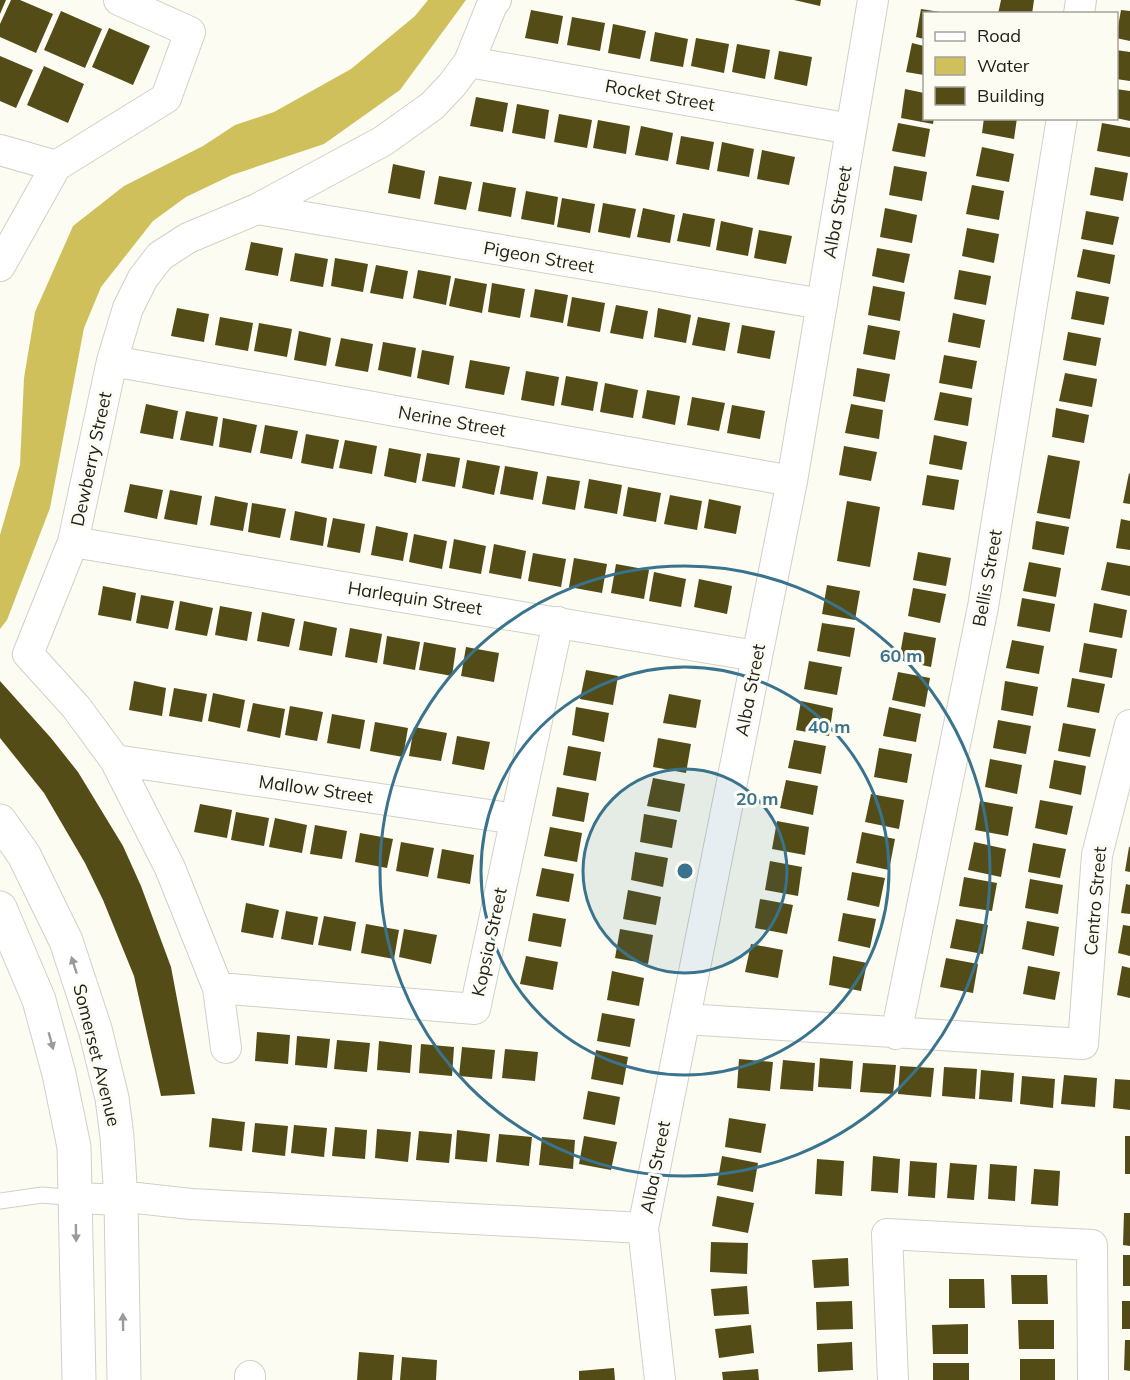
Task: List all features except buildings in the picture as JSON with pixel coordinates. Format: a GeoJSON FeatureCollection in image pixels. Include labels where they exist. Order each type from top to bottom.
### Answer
{"type":"FeatureCollection","features":[{"type":"Feature","properties":{"kind":"street"},"geometry":{"type":"LineString","coordinates":[[0,266],[56,166],[166,98],[190,32],[119,0]]}},
{"type":"Feature","properties":{"kind":"street","name":"Dewberry Street"},"geometry":{"type":"LineString","coordinates":[[226,1048],[218,988],[170,868],[116,760],[76,707],[28,654],[73,542],[112,361],[128,308],[143,278],[160,256],[188,238],[256,209],[391,135],[432,106],[469,62],[496,0]]}},
{"type":"Feature","properties":{"kind":"street","name":"Alba Street"},"geometry":{"type":"LineString","coordinates":[[660,1380],[643,1228],[792,481],[873,0]]}},
{"type":"Feature","properties":{"kind":"street","name":"Rocket Street"},"geometry":{"type":"LineString","coordinates":[[469,62],[851,129]]}},
{"type":"Feature","properties":{"kind":"street","name":"Bellis Street"},"geometry":{"type":"LineString","coordinates":[[896,1034],[982,607],[1062,120]]}},
{"type":"Feature","properties":{"kind":"street"},"geometry":{"type":"LineString","coordinates":[[0,150],[56,166]]}},
{"type":"Feature","properties":{"kind":"street","name":"Pigeon Street"},"geometry":{"type":"LineString","coordinates":[[256,209],[822,304]]}},
{"type":"Feature","properties":{"kind":"street","name":"Nerine Street"},"geometry":{"type":"LineString","coordinates":[[112,361],[792,481]]}},
{"type":"Feature","properties":{"kind":"street","name":"Harlequin Street"},"geometry":{"type":"LineString","coordinates":[[73,542],[756,656]]}},
{"type":"Feature","properties":{"kind":"street","name":"Kopsia Street"},"geometry":{"type":"LineString","coordinates":[[218,988],[475,1009],[558,622]]}},
{"type":"Feature","properties":{"kind":"street","name":"Centro Street"},"geometry":{"type":"LineString","coordinates":[[896,1034],[1083,1044],[1096,855],[1130,725]]}},
{"type":"Feature","properties":{"kind":"street","name":"Mallow Street"},"geometry":{"type":"LineString","coordinates":[[116,760],[516,819]]}},
{"type":"Feature","properties":{"kind":"street","name":"Somerset Avenue"},"geometry":{"type":"LineString","coordinates":[[0,821],[24,855],[66,941],[95,1029],[112,1098],[118,1143],[121,1200],[124,1380]]}},
{"type":"Feature","properties":{"kind":"street"},"geometry":{"type":"LineString","coordinates":[[0,908],[39,1000],[60,1074],[74,1147],[79,1380]]}},
{"type":"Feature","properties":{"kind":"street"},"geometry":{"type":"LineString","coordinates":[[685,1019],[896,1034]]}},
{"type":"Feature","properties":{"kind":"street"},"geometry":{"type":"LineString","coordinates":[[76,1198],[121,1200],[136,1198],[190,1204],[643,1228]]}},
{"type":"Feature","properties":{"kind":"street"},"geometry":{"type":"LineString","coordinates":[[893,1380],[887,1234],[1092,1245],[1093,1380]]}},
{"type":"Feature","properties":{"kind":"lane"},"geometry":{"type":"LineString","coordinates":[[0,1201],[42,1195],[76,1198]]}},
{"type":"Feature","properties":{"kind":"water"},"geometry":{"type":"Polygon","coordinates":[[[428,0],[466,0],[400,90],[324,144],[232,175],[186,197],[153,221],[101,287],[84,328],[50,508],[7,620],[0,629],[0,535],[20,465],[24,378],[35,312],[73,226],[124,186],[203,146],[235,125],[274,112],[351,69],[415,16],[428,0]]]}}]}
